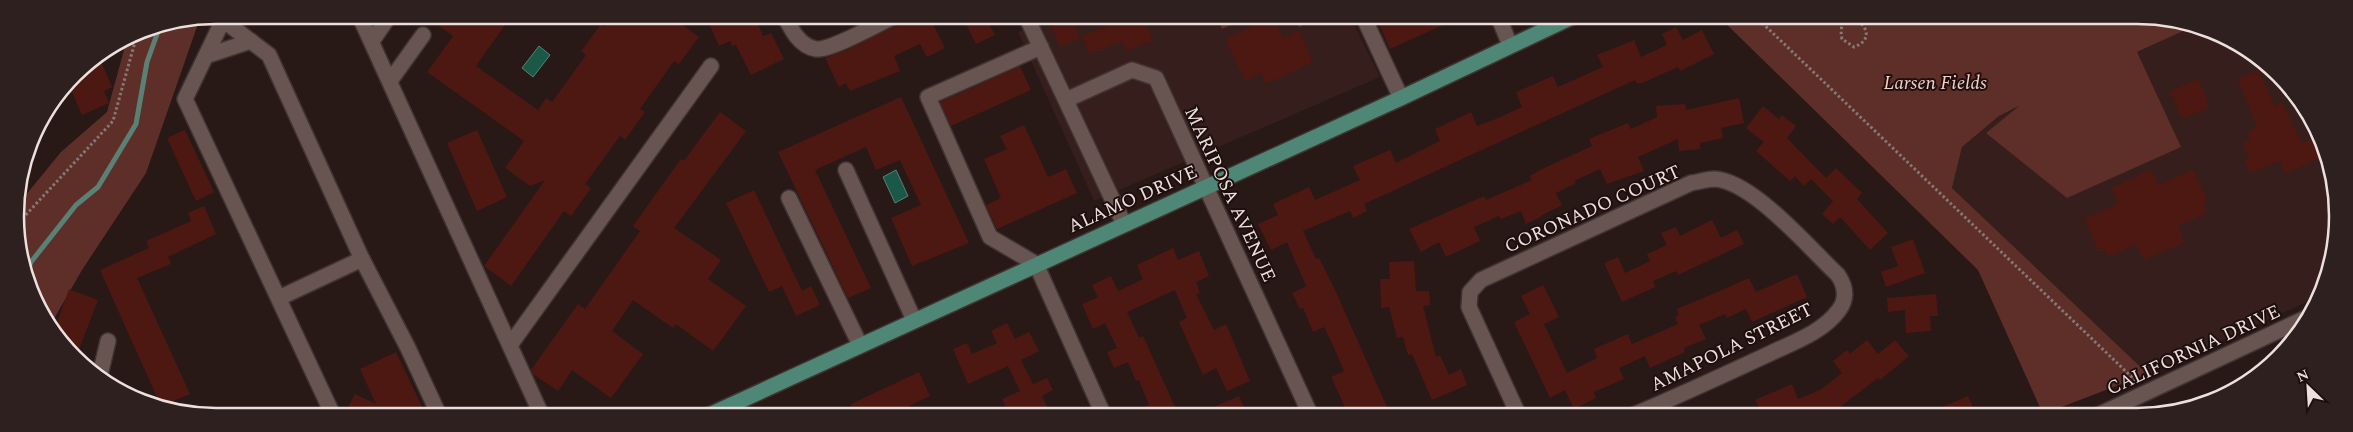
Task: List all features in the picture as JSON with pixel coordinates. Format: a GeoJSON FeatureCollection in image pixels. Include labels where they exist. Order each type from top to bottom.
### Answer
{"type":"FeatureCollection","features":[{"type":"Feature","properties":{"kind":"main road","name":"ALAMO DRIVE"},"geometry":{"type":"LineString","coordinates":[[724,408],[1401,98],[1556,24]]}},
{"type":"Feature","properties":{"kind":"street"},"geometry":{"type":"LineString","coordinates":[[220,24],[185,99],[330,408]]}},
{"type":"Feature","properties":{"kind":"street"},"geometry":{"type":"LineString","coordinates":[[227,24],[269,55],[362,259],[435,408]]}},
{"type":"Feature","properties":{"kind":"street"},"geometry":{"type":"LineString","coordinates":[[364,24],[538,408]]}},
{"type":"Feature","properties":{"kind":"street"},"geometry":{"type":"LineString","coordinates":[[372,41],[384,24]]}},
{"type":"Feature","properties":{"kind":"street"},"geometry":{"type":"LineString","coordinates":[[788,24],[802,42],[816,49],[833,45],[879,24]]}},
{"type":"Feature","properties":{"kind":"street"},"geometry":{"type":"LineString","coordinates":[[1030,24],[1124,224]]}},
{"type":"Feature","properties":{"kind":"street"},"geometry":{"type":"LineString","coordinates":[[1367,24],[1401,98]]}},
{"type":"Feature","properties":{"kind":"street"},"geometry":{"type":"LineString","coordinates":[[1501,24],[1510,45]]}},
{"type":"Feature","properties":{"kind":"street"},"geometry":{"type":"LineString","coordinates":[[390,81],[423,35]]}},
{"type":"Feature","properties":{"kind":"street"},"geometry":{"type":"LineString","coordinates":[[206,56],[250,41]]}},
{"type":"Feature","properties":{"kind":"street"},"geometry":{"type":"LineString","coordinates":[[1041,46],[928,98],[990,237],[1036,264],[1100,408]]}},
{"type":"Feature","properties":{"kind":"street"},"geometry":{"type":"LineString","coordinates":[[510,345],[711,66]]}},
{"type":"Feature","properties":{"kind":"street","name":"MARIPOSA AVENUE"},"geometry":{"type":"LineString","coordinates":[[1066,100],[1132,70],[1156,78],[1307,408]]}},
{"type":"Feature","properties":{"kind":"street"},"geometry":{"type":"LineString","coordinates":[[846,170],[914,320]]}},
{"type":"Feature","properties":{"kind":"street","name":"CORONADO COURT"},"geometry":{"type":"LineString","coordinates":[[1515,408],[1469,307],[1468,296],[1473,287],[1481,280],[1691,183],[1715,179],[1739,186],[1756,197],[1838,275]]}},
{"type":"Feature","properties":{"kind":"street"},"geometry":{"type":"LineString","coordinates":[[789,198],[860,345]]}},
{"type":"Feature","properties":{"kind":"street"},"geometry":{"type":"LineString","coordinates":[[279,298],[362,259]]}},
{"type":"Feature","properties":{"kind":"street","name":"AMAPOLA STREET"},"geometry":{"type":"LineString","coordinates":[[1649,408],[1724,375],[1824,325],[1833,317],[1843,303],[1844,287],[1838,275]]}},
{"type":"Feature","properties":{"kind":"street","name":"CALIFORNIA DRIVE"},"geometry":{"type":"LineString","coordinates":[[2111,408],[2298,322]]}},
{"type":"Feature","properties":{"kind":"street"},"geometry":{"type":"LineString","coordinates":[[101,370],[108,341]]}},
{"type":"Feature","properties":{"kind":"path"},"geometry":{"type":"LineString","coordinates":[[1763,24],[2146,392]]}},
{"type":"Feature","properties":{"kind":"path"},"geometry":{"type":"LineString","coordinates":[[1842,24],[1840,33],[1842,39],[1854,46],[1863,44],[1867,39],[1864,26],[1860,24]]}},
{"type":"Feature","properties":{"kind":"path"},"geometry":{"type":"LineString","coordinates":[[24,218],[113,121],[135,42]]}},
{"type":"Feature","properties":{"kind":"shaded area"},"geometry":{"type":"Polygon","coordinates":[[[1036,24],[1354,24],[1380,77],[1094,201],[1018,32],[1036,24]]]}},
{"type":"Feature","properties":{"kind":"shaded area"},"geometry":{"type":"Polygon","coordinates":[[[2186,30],[2211,38],[2244,56],[2264,71],[2290,99],[2315,142],[2323,166],[2329,203],[2328,241],[2323,266],[2309,301],[2148,374],[1952,188],[1962,147],[1999,116],[2186,30]]]}},
{"type":"Feature","properties":{"kind":"shaded area"},"geometry":{"type":"Polygon","coordinates":[[[539,46],[550,55],[533,77],[522,68],[539,46]]]}},
{"type":"Feature","properties":{"kind":"shaded area"},"geometry":{"type":"Polygon","coordinates":[[[896,170],[908,196],[895,203],[883,177],[896,170]]]}},
{"type":"Feature","properties":{"kind":"green space"},"geometry":{"type":"Polygon","coordinates":[[[198,24],[146,173],[82,270],[54,319],[38,290],[27,254],[24,229],[25,197],[61,152],[107,112],[125,47],[142,38],[166,30],[198,24]]]}},
{"type":"Feature","properties":{"kind":"green space"},"geometry":{"type":"Polygon","coordinates":[[[1220,24],[1233,24],[1222,29],[1220,24]]]}},
{"type":"Feature","properties":{"kind":"green space","name":"Larsen Fields"},"geometry":{"type":"Polygon","coordinates":[[[1726,24],[2150,24],[2186,30],[2137,52],[2181,147],[2067,198],[1986,133],[2019,106],[1999,116],[1962,147],[1952,188],[2148,374],[2059,408],[2040,408],[1978,270],[1726,24]]]}},
{"type":"Feature","properties":{"kind":"building"},"geometry":{"type":"Polygon","coordinates":[[[436,24],[506,24],[476,66],[538,110],[546,98],[552,102],[586,55],[581,51],[601,24],[605,27],[607,24],[681,24],[699,37],[679,64],[674,61],[640,109],[645,112],[625,140],[620,136],[585,184],[591,188],[571,216],[564,211],[511,286],[484,266],[545,180],[530,186],[505,168],[524,141],[427,72],[453,36],[436,24]]]}},
{"type":"Feature","properties":{"kind":"building"},"geometry":{"type":"Polygon","coordinates":[[[709,24],[758,24],[763,36],[771,33],[784,59],[751,75],[736,45],[732,46],[730,41],[719,46],[709,24]]]}},
{"type":"Feature","properties":{"kind":"building"},"geometry":{"type":"Polygon","coordinates":[[[899,24],[933,24],[945,48],[927,57],[920,44],[894,56],[900,71],[850,91],[846,83],[839,87],[825,58],[847,50],[899,24]]]}},
{"type":"Feature","properties":{"kind":"building"},"geometry":{"type":"Polygon","coordinates":[[[966,24],[989,24],[995,35],[976,44],[966,24]]]}},
{"type":"Feature","properties":{"kind":"building"},"geometry":{"type":"Polygon","coordinates":[[[1060,24],[1074,24],[1080,38],[1060,47],[1052,27],[1060,24]]]}},
{"type":"Feature","properties":{"kind":"building"},"geometry":{"type":"Polygon","coordinates":[[[1112,24],[1146,24],[1153,40],[1126,51],[1122,41],[1089,54],[1082,36],[1112,24]]]}},
{"type":"Feature","properties":{"kind":"building"},"geometry":{"type":"Polygon","coordinates":[[[1258,24],[1276,24],[1283,38],[1299,31],[1313,62],[1266,84],[1261,73],[1245,81],[1225,39],[1258,24]]]}},
{"type":"Feature","properties":{"kind":"building"},"geometry":{"type":"Polygon","coordinates":[[[1379,24],[1445,24],[1390,49],[1379,24]]]}},
{"type":"Feature","properties":{"kind":"building"},"geometry":{"type":"Polygon","coordinates":[[[1676,27],[1683,40],[1702,30],[1714,54],[1680,71],[1678,67],[1642,83],[1637,83],[1635,80],[1364,204],[1367,211],[1353,218],[1350,211],[1303,231],[1316,259],[1319,258],[1336,292],[1387,408],[1345,408],[1331,377],[1344,371],[1332,343],[1324,327],[1313,332],[1303,308],[1300,309],[1292,293],[1306,286],[1287,242],[1271,250],[1258,224],[1278,215],[1273,204],[1309,187],[1315,200],[1360,180],[1353,166],[1390,150],[1396,163],[1440,141],[1435,129],[1471,112],[1477,126],[1498,118],[1522,107],[1516,92],[1553,76],[1558,87],[1603,67],[1597,55],[1634,40],[1641,57],[1667,45],[1662,34],[1676,27]]]}},
{"type":"Feature","properties":{"kind":"building"},"geometry":{"type":"Polygon","coordinates":[[[101,62],[112,87],[104,91],[109,103],[82,115],[71,89],[101,62]]]}},
{"type":"Feature","properties":{"kind":"building"},"geometry":{"type":"Polygon","coordinates":[[[1020,66],[1031,90],[951,126],[940,102],[1020,66]]]}},
{"type":"Feature","properties":{"kind":"building"},"geometry":{"type":"Polygon","coordinates":[[[2258,70],[2275,107],[2283,103],[2302,143],[2312,138],[2320,157],[2286,174],[2280,161],[2250,173],[2244,160],[2249,157],[2242,143],[2250,139],[2247,132],[2257,126],[2237,79],[2258,70]]]}},
{"type":"Feature","properties":{"kind":"building"},"geometry":{"type":"Polygon","coordinates":[[[2198,79],[2210,107],[2182,119],[2170,91],[2198,79]]]}},
{"type":"Feature","properties":{"kind":"building"},"geometry":{"type":"Polygon","coordinates":[[[901,97],[969,243],[912,266],[891,218],[921,205],[900,160],[876,170],[866,147],[815,170],[871,288],[848,298],[778,152],[901,97]]]}},
{"type":"Feature","properties":{"kind":"building"},"geometry":{"type":"Polygon","coordinates":[[[1739,98],[1744,123],[1721,128],[1723,138],[1700,143],[1700,149],[1679,151],[1678,139],[1638,157],[1644,171],[1607,184],[1600,169],[1574,181],[1576,183],[1556,193],[1562,205],[1541,217],[1526,224],[1521,211],[1501,219],[1499,216],[1474,227],[1480,241],[1446,257],[1439,242],[1421,252],[1409,229],[1484,196],[1486,200],[1532,180],[1530,176],[1540,170],[1592,146],[1589,139],[1628,123],[1631,129],[1657,117],[1656,106],[1685,104],[1686,110],[1739,98]]]}},
{"type":"Feature","properties":{"kind":"building"},"geometry":{"type":"Polygon","coordinates":[[[1763,106],[1779,119],[1782,115],[1796,126],[1787,138],[1826,178],[1836,168],[1862,193],[1857,199],[1888,233],[1870,250],[1840,217],[1833,224],[1822,214],[1833,201],[1811,179],[1804,186],[1795,176],[1790,181],[1756,151],[1764,142],[1746,128],[1763,106]]]}},
{"type":"Feature","properties":{"kind":"building"},"geometry":{"type":"Polygon","coordinates":[[[720,112],[746,131],[674,228],[721,260],[708,279],[746,306],[713,351],[676,324],[673,328],[633,300],[612,331],[643,354],[611,398],[572,370],[558,391],[533,374],[531,370],[578,304],[585,309],[640,231],[633,226],[681,159],[684,161],[720,112]]]}},
{"type":"Feature","properties":{"kind":"building"},"geometry":{"type":"Polygon","coordinates":[[[1024,125],[1048,177],[1066,169],[1077,193],[997,229],[986,205],[1001,198],[984,159],[1007,149],[1000,136],[1024,125]]]}},
{"type":"Feature","properties":{"kind":"building"},"geometry":{"type":"Polygon","coordinates":[[[185,130],[214,192],[196,201],[167,138],[185,130]]]}},
{"type":"Feature","properties":{"kind":"building"},"geometry":{"type":"Polygon","coordinates":[[[477,130],[507,197],[477,211],[447,143],[477,130]]]}},
{"type":"Feature","properties":{"kind":"building"},"geometry":{"type":"Polygon","coordinates":[[[2151,169],[2159,185],[2193,169],[2208,202],[2203,204],[2206,213],[2178,226],[2185,242],[2144,260],[2136,244],[2108,257],[2105,249],[2099,252],[2084,219],[2118,204],[2111,188],[2151,169]]]}},
{"type":"Feature","properties":{"kind":"building"},"geometry":{"type":"Polygon","coordinates":[[[754,190],[802,291],[811,286],[820,305],[796,316],[782,286],[769,292],[726,203],[754,190]]]}},
{"type":"Feature","properties":{"kind":"building"},"geometry":{"type":"Polygon","coordinates":[[[204,206],[216,234],[168,257],[171,264],[137,278],[190,394],[169,403],[158,399],[100,270],[149,248],[146,241],[191,221],[188,213],[204,206]]]}},
{"type":"Feature","properties":{"kind":"building"},"geometry":{"type":"Polygon","coordinates":[[[1712,220],[1721,238],[1737,230],[1744,244],[1678,275],[1676,271],[1653,281],[1655,287],[1622,302],[1604,263],[1618,257],[1625,273],[1650,261],[1647,254],[1667,245],[1661,233],[1676,227],[1680,236],[1712,220]]]}},
{"type":"Feature","properties":{"kind":"building"},"geometry":{"type":"Polygon","coordinates":[[[1913,239],[1925,273],[1886,287],[1881,272],[1898,266],[1891,247],[1913,239]]]}},
{"type":"Feature","properties":{"kind":"building"},"geometry":{"type":"Polygon","coordinates":[[[1173,248],[1178,260],[1199,251],[1209,276],[1196,282],[1200,293],[1196,294],[1214,330],[1226,324],[1250,381],[1227,391],[1216,368],[1203,375],[1179,322],[1187,318],[1175,290],[1127,312],[1139,338],[1143,336],[1175,408],[1142,408],[1149,405],[1139,380],[1136,381],[1128,362],[1114,368],[1107,352],[1117,348],[1105,323],[1093,329],[1082,304],[1098,297],[1092,285],[1111,276],[1118,291],[1143,279],[1137,265],[1173,248]]]}},
{"type":"Feature","properties":{"kind":"building"},"geometry":{"type":"Polygon","coordinates":[[[1414,261],[1416,291],[1429,291],[1430,305],[1423,306],[1436,357],[1440,355],[1449,375],[1461,369],[1467,385],[1432,400],[1412,354],[1408,355],[1403,337],[1397,338],[1389,307],[1381,308],[1380,279],[1390,279],[1389,262],[1414,261]]]}},
{"type":"Feature","properties":{"kind":"building"},"geometry":{"type":"Polygon","coordinates":[[[1797,274],[1807,297],[1752,322],[1746,309],[1727,318],[1725,314],[1699,325],[1706,339],[1684,348],[1685,352],[1650,368],[1645,356],[1619,368],[1624,379],[1594,392],[1596,398],[1576,408],[1574,408],[1565,390],[1550,398],[1514,322],[1530,314],[1521,296],[1543,285],[1559,317],[1544,324],[1567,373],[1597,358],[1594,349],[1628,334],[1632,344],[1678,324],[1675,317],[1679,315],[1677,309],[1749,278],[1756,292],[1797,274]]]}},
{"type":"Feature","properties":{"kind":"building"},"geometry":{"type":"Polygon","coordinates":[[[69,289],[98,300],[79,351],[57,324],[69,289]]]}},
{"type":"Feature","properties":{"kind":"building"},"geometry":{"type":"Polygon","coordinates":[[[1936,294],[1938,316],[1930,316],[1931,331],[1906,333],[1905,310],[1888,312],[1887,298],[1936,294]]]}},
{"type":"Feature","properties":{"kind":"building"},"geometry":{"type":"Polygon","coordinates":[[[1007,323],[1015,339],[1029,332],[1039,351],[1021,360],[1033,384],[1047,378],[1053,390],[1042,396],[1048,408],[1006,408],[1002,399],[1020,391],[1008,366],[968,384],[953,349],[967,343],[972,354],[997,343],[991,331],[1007,323]]]}},
{"type":"Feature","properties":{"kind":"building"},"geometry":{"type":"Polygon","coordinates":[[[1867,340],[1878,354],[1895,340],[1909,356],[1880,380],[1878,378],[1839,408],[1760,408],[1755,400],[1792,384],[1798,399],[1820,390],[1842,373],[1833,361],[1847,350],[1850,354],[1867,340]]]}},
{"type":"Feature","properties":{"kind":"building"},"geometry":{"type":"Polygon","coordinates":[[[396,352],[423,408],[348,408],[355,394],[376,404],[360,369],[396,352]]]}},
{"type":"Feature","properties":{"kind":"building"},"geometry":{"type":"Polygon","coordinates":[[[919,372],[930,396],[909,406],[910,408],[848,408],[852,406],[851,404],[919,372]]]}},
{"type":"Feature","properties":{"kind":"building"},"geometry":{"type":"Polygon","coordinates":[[[1239,396],[1244,408],[1217,408],[1216,406],[1239,396]]]}},
{"type":"Feature","properties":{"kind":"building"},"geometry":{"type":"Polygon","coordinates":[[[1968,396],[1973,408],[1940,408],[1968,396]]]}},
{"type":"Feature","properties":{"kind":"waterway"},"geometry":{"type":"LineString","coordinates":[[30,265],[76,205],[98,187],[136,124],[147,62],[158,33]]}}]}
